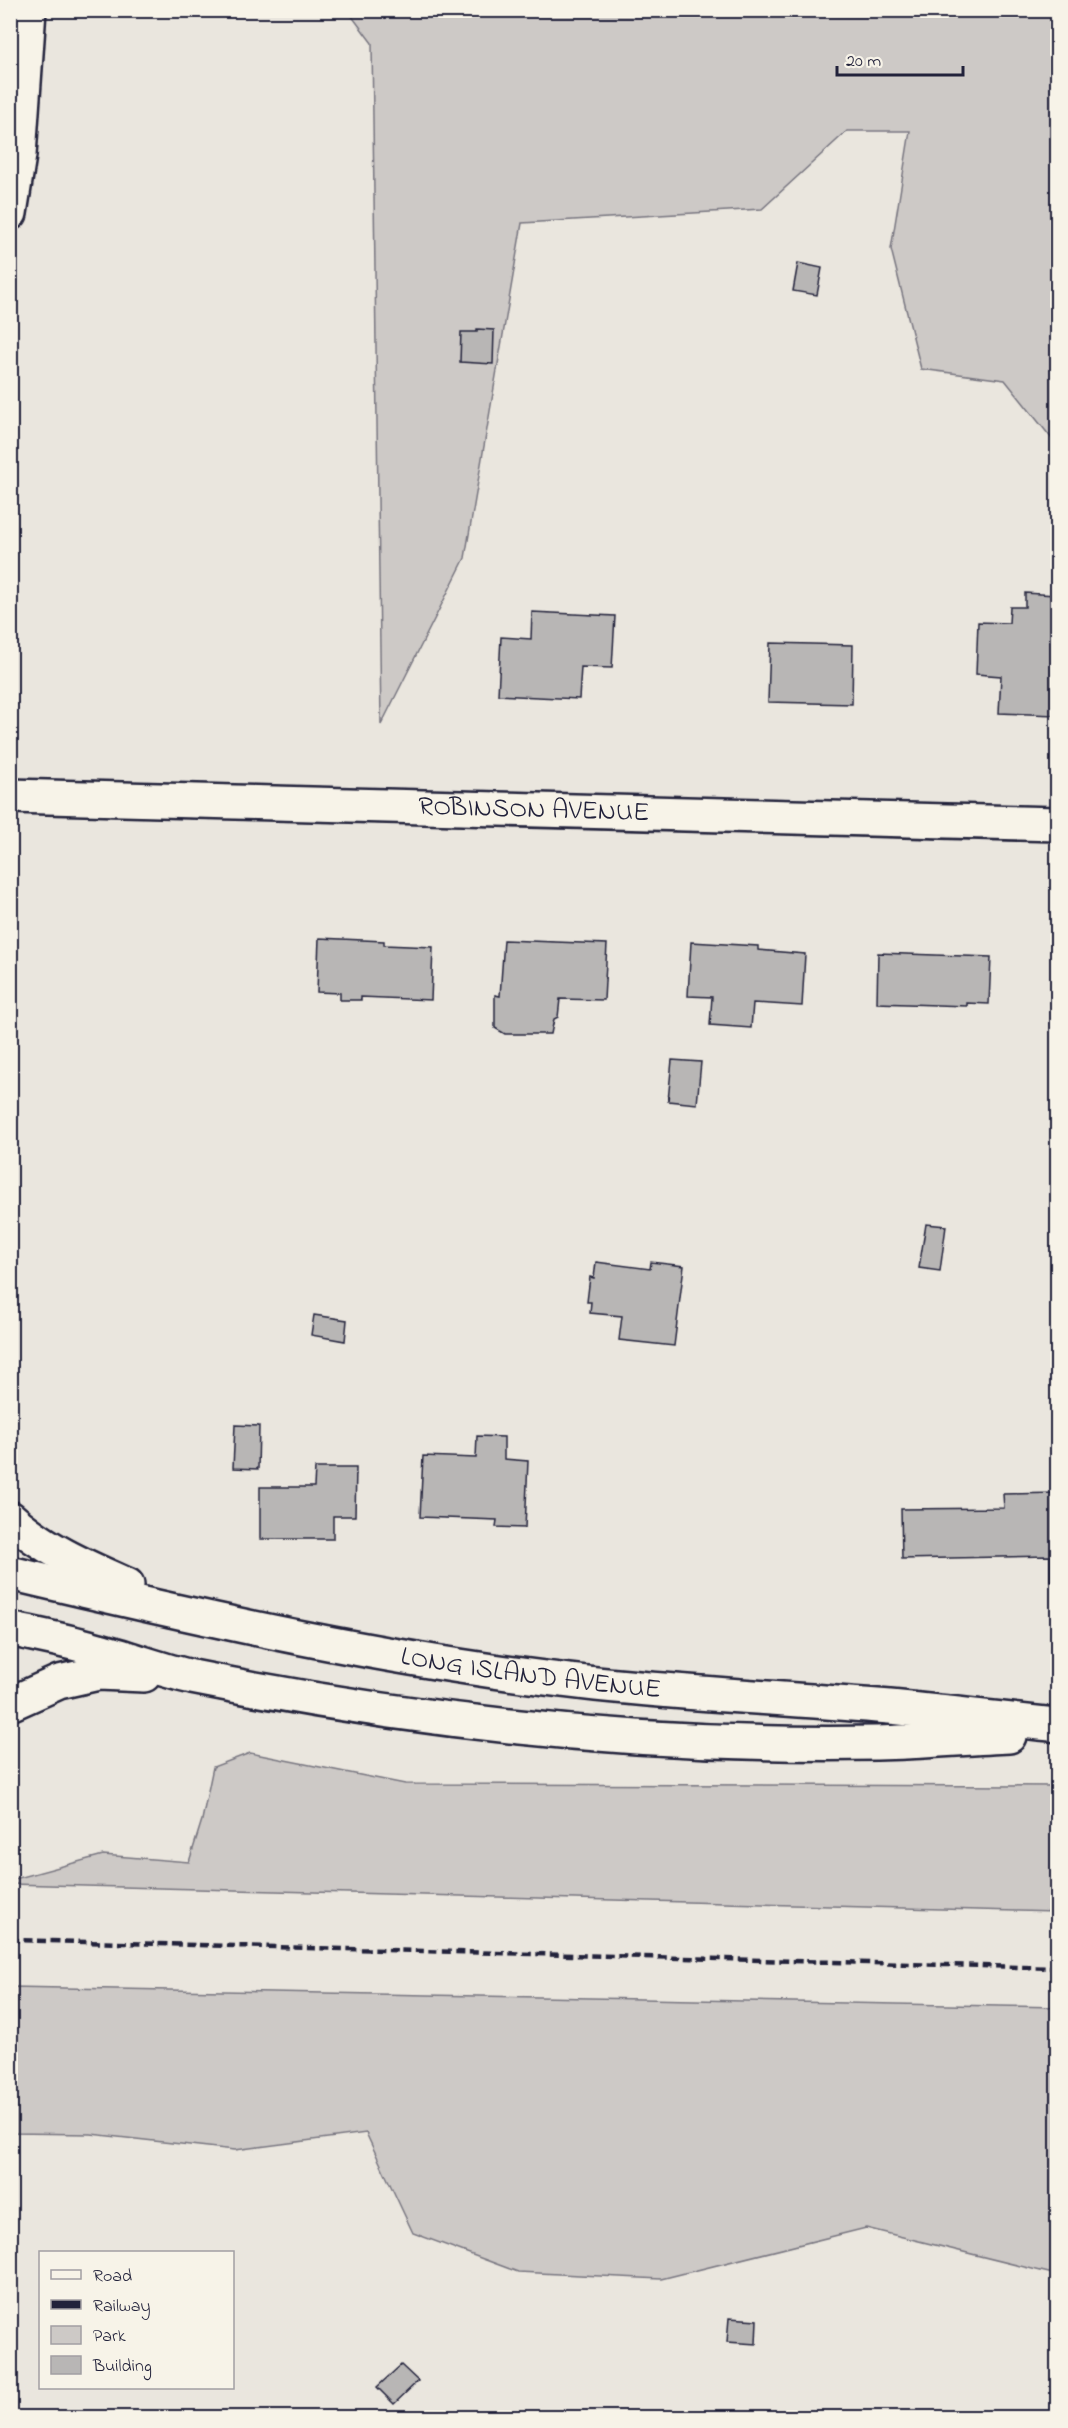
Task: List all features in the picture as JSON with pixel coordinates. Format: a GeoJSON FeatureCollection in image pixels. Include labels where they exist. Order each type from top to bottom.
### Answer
{"type":"FeatureCollection","features":[{"type":"Feature","properties":{"kind":"street"},"geometry":{"type":"LineString","coordinates":[[10,213],[20,155],[29,10]]}},
{"type":"Feature","properties":{"kind":"street","name":"ROBINSON AVENUE"},"geometry":{"type":"LineString","coordinates":[[10,796],[1058,824]]}},
{"type":"Feature","properties":{"kind":"street"},"geometry":{"type":"LineString","coordinates":[[10,1518],[42,1543],[75,1562],[209,1620]]}},
{"type":"Feature","properties":{"kind":"street","name":"LONG ISLAND AVENUE"},"geometry":{"type":"LineString","coordinates":[[10,1573],[209,1620],[381,1653],[595,1684],[878,1706],[1058,1725]]}},
{"type":"Feature","properties":{"kind":"street","name":"LONG ISLAND AVENUE"},"geometry":{"type":"LineString","coordinates":[[10,1629],[98,1649],[189,1676],[417,1714],[532,1728],[635,1737],[744,1742],[878,1743],[1058,1733]]}},
{"type":"Feature","properties":{"kind":"street"},"geometry":{"type":"LineString","coordinates":[[10,1704],[59,1682],[99,1673],[189,1676]]}},
{"type":"Feature","properties":{"kind":"green space"},"geometry":{"type":"Polygon","coordinates":[[[348,11],[1057,11],[1057,445],[1005,380],[921,369],[891,249],[910,131],[847,131],[762,209],[522,223],[465,558],[381,725],[372,43],[348,11]]]}},
{"type":"Feature","properties":{"kind":"green space"},"geometry":{"type":"Polygon","coordinates":[[[250,1753],[405,1784],[1057,1786],[1057,1912],[11,1884],[11,1880],[103,1855],[189,1862],[202,1820],[213,1767],[250,1753]]]}},
{"type":"Feature","properties":{"kind":"green space"},"geometry":{"type":"Polygon","coordinates":[[[11,1987],[1057,2007],[1057,2275],[866,2228],[661,2279],[518,2272],[413,2233],[366,2133],[235,2150],[91,2134],[11,2133],[11,1987]]]}},
{"type":"Feature","properties":{"kind":"building"},"geometry":{"type":"Polygon","coordinates":[[[798,263],[822,268],[817,295],[793,291],[798,263]]]}},
{"type":"Feature","properties":{"kind":"building"},"geometry":{"type":"Polygon","coordinates":[[[477,329],[494,330],[493,364],[460,362],[461,332],[477,332],[477,329]]]}},
{"type":"Feature","properties":{"kind":"building"},"geometry":{"type":"Polygon","coordinates":[[[1025,593],[1055,595],[1052,665],[1058,665],[1056,715],[999,713],[1001,676],[976,674],[978,622],[1009,623],[1010,607],[1025,607],[1025,593]]]}},
{"type":"Feature","properties":{"kind":"building"},"geometry":{"type":"Polygon","coordinates":[[[532,612],[615,616],[612,668],[581,667],[579,699],[498,695],[501,637],[531,639],[532,612]]]}},
{"type":"Feature","properties":{"kind":"building"},"geometry":{"type":"Polygon","coordinates":[[[770,643],[853,645],[852,704],[768,702],[770,643]]]}},
{"type":"Feature","properties":{"kind":"building"},"geometry":{"type":"Polygon","coordinates":[[[319,938],[384,941],[384,945],[433,947],[431,1000],[361,997],[361,1000],[340,1000],[340,993],[317,992],[319,938]]]}},
{"type":"Feature","properties":{"kind":"building"},"geometry":{"type":"Polygon","coordinates":[[[504,940],[607,944],[604,1000],[560,999],[558,1017],[554,1019],[551,1034],[505,1034],[495,1028],[495,995],[500,996],[504,940]]]}},
{"type":"Feature","properties":{"kind":"building"},"geometry":{"type":"Polygon","coordinates":[[[691,942],[758,946],[758,950],[805,954],[802,1006],[753,1003],[751,1028],[710,1025],[712,997],[688,996],[691,942]]]}},
{"type":"Feature","properties":{"kind":"building"},"geometry":{"type":"Polygon","coordinates":[[[878,953],[991,957],[989,1004],[967,1003],[967,1006],[877,1003],[878,953]]]}},
{"type":"Feature","properties":{"kind":"building"},"geometry":{"type":"Polygon","coordinates":[[[672,1060],[701,1062],[697,1104],[668,1101],[672,1060]]]}},
{"type":"Feature","properties":{"kind":"building"},"geometry":{"type":"Polygon","coordinates":[[[926,1224],[946,1226],[940,1271],[919,1268],[926,1224]]]}},
{"type":"Feature","properties":{"kind":"building"},"geometry":{"type":"Polygon","coordinates":[[[596,1262],[650,1269],[651,1262],[684,1266],[674,1346],[619,1340],[622,1316],[590,1313],[591,1302],[587,1302],[590,1277],[594,1278],[596,1262]]]}},
{"type":"Feature","properties":{"kind":"building"},"geometry":{"type":"Polygon","coordinates":[[[314,1315],[347,1320],[345,1341],[311,1335],[314,1315]]]}},
{"type":"Feature","properties":{"kind":"building"},"geometry":{"type":"Polygon","coordinates":[[[235,1425],[259,1426],[258,1469],[233,1468],[235,1425]]]}},
{"type":"Feature","properties":{"kind":"building"},"geometry":{"type":"Polygon","coordinates":[[[477,1436],[504,1437],[504,1459],[528,1461],[525,1528],[496,1527],[497,1520],[420,1517],[423,1456],[476,1458],[477,1436]]]}},
{"type":"Feature","properties":{"kind":"building"},"geometry":{"type":"Polygon","coordinates":[[[315,1468],[356,1468],[355,1516],[333,1516],[333,1539],[260,1539],[260,1487],[314,1487],[315,1468]]]}},
{"type":"Feature","properties":{"kind":"building"},"geometry":{"type":"Polygon","coordinates":[[[1058,1493],[1058,1581],[1050,1582],[1050,1556],[902,1559],[901,1509],[1004,1508],[1003,1494],[1058,1493]]]}},
{"type":"Feature","properties":{"kind":"building"},"geometry":{"type":"Polygon","coordinates":[[[729,2318],[757,2320],[756,2344],[727,2342],[729,2318]]]}},
{"type":"Feature","properties":{"kind":"building"},"geometry":{"type":"Polygon","coordinates":[[[401,2365],[418,2381],[394,2404],[377,2387],[401,2365]]]}},
{"type":"Feature","properties":{"kind":"railway"},"geometry":{"type":"LineString","coordinates":[[10,1940],[1058,1968]]}}]}
